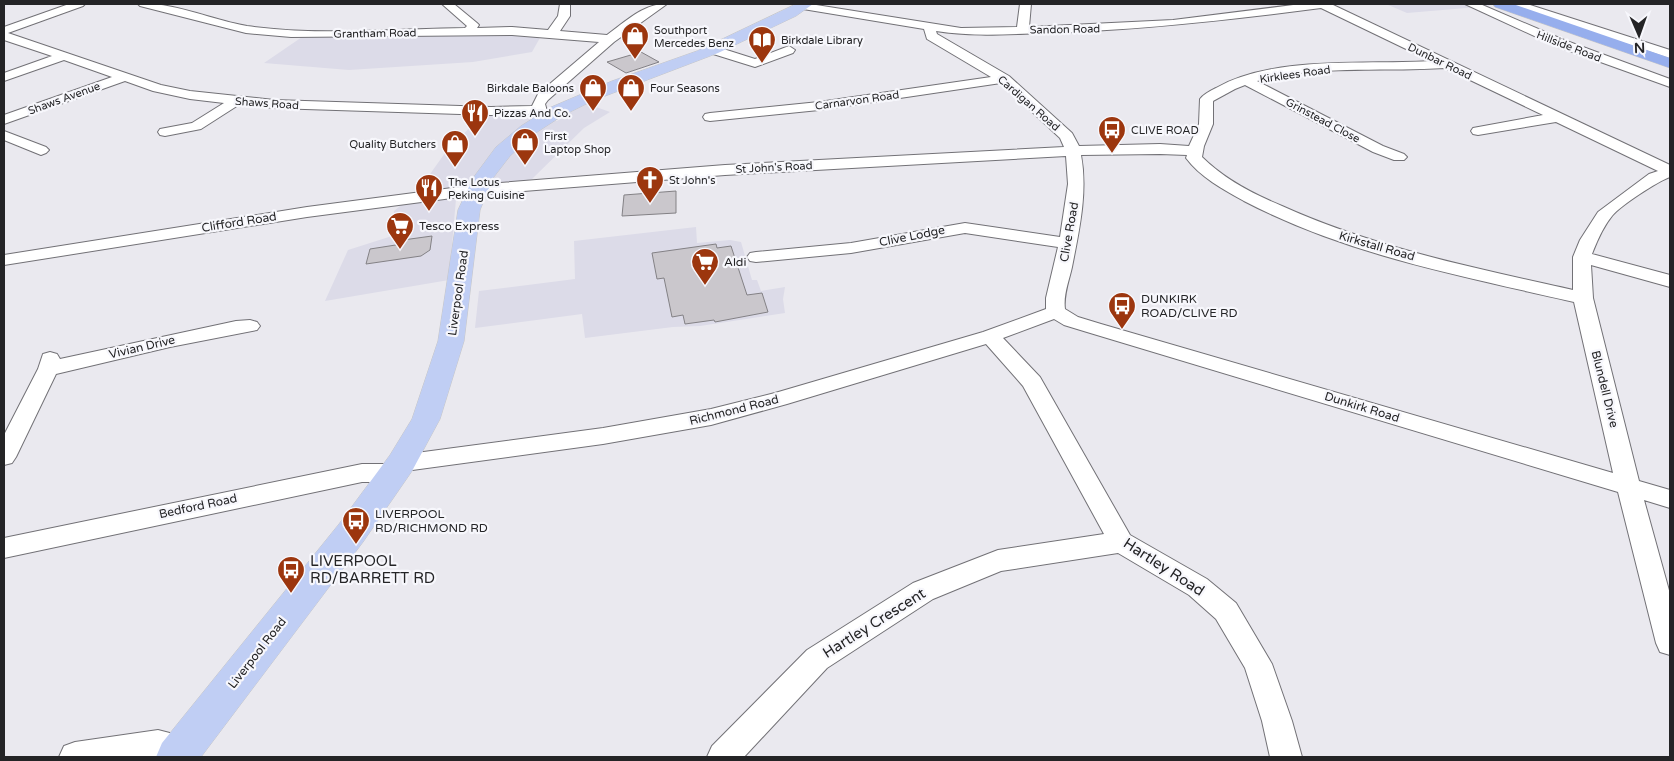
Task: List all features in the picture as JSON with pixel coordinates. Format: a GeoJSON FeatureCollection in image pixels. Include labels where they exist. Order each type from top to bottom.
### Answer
{"type":"FeatureCollection","features":[{"type":"Feature","properties":{"kind":"highway"},"geometry":{"type":"LineString","coordinates":[[1500,4],[1670,63]]}},
{"type":"Feature","properties":{"kind":"main road","name":"Liverpool Road"},"geometry":{"type":"LineString","coordinates":[[179,753],[351,533],[397,468],[426,419],[451,341],[469,210],[475,190],[492,163],[541,114],[566,106],[631,79],[714,50],[805,5]]}},
{"type":"Feature","properties":{"kind":"street"},"geometry":{"type":"LineString","coordinates":[[4,31],[79,4]]}},
{"type":"Feature","properties":{"kind":"street","name":"Grantham Road"},"geometry":{"type":"LineString","coordinates":[[144,4],[246,29],[291,33],[339,34],[470,31],[552,33],[610,40]]}},
{"type":"Feature","properties":{"kind":"street"},"geometry":{"type":"LineString","coordinates":[[164,9],[176,4]]}},
{"type":"Feature","properties":{"kind":"street"},"geometry":{"type":"LineString","coordinates":[[448,4],[473,24],[470,31]]}},
{"type":"Feature","properties":{"kind":"street"},"geometry":{"type":"LineString","coordinates":[[552,33],[560,24],[566,11],[565,4]]}},
{"type":"Feature","properties":{"kind":"street"},"geometry":{"type":"LineString","coordinates":[[541,114],[538,104],[543,97],[633,21],[661,4]]}},
{"type":"Feature","properties":{"kind":"street"},"geometry":{"type":"LineString","coordinates":[[1023,30],[1025,4]]}},
{"type":"Feature","properties":{"kind":"street","name":"Sandon Road"},"geometry":{"type":"LineString","coordinates":[[805,5],[961,32],[1102,28],[1173,23],[1324,4]]}},
{"type":"Feature","properties":{"kind":"street","name":"Dunbar Road"},"geometry":{"type":"LineString","coordinates":[[1324,4],[1670,171]]}},
{"type":"Feature","properties":{"kind":"street","name":"Hillside Road"},"geometry":{"type":"LineString","coordinates":[[1470,4],[1560,43],[1670,83]]}},
{"type":"Feature","properties":{"kind":"street"},"geometry":{"type":"LineString","coordinates":[[1516,4],[1670,54]]}},
{"type":"Feature","properties":{"kind":"street"},"geometry":{"type":"LineString","coordinates":[[1204,8],[1222,16]]}},
{"type":"Feature","properties":{"kind":"street","name":"Cardigan Road"},"geometry":{"type":"LineString","coordinates":[[930,28],[931,36],[1004,79],[1067,136],[1073,152]]}},
{"type":"Feature","properties":{"kind":"street","name":"Shaws Road"},"geometry":{"type":"LineString","coordinates":[[4,36],[158,88],[236,101],[541,114]]}},
{"type":"Feature","properties":{"kind":"street"},"geometry":{"type":"LineString","coordinates":[[714,50],[755,63]]}},
{"type":"Feature","properties":{"kind":"street"},"geometry":{"type":"LineString","coordinates":[[738,70],[789,50]]}},
{"type":"Feature","properties":{"kind":"street"},"geometry":{"type":"LineString","coordinates":[[4,77],[62,57]]}},
{"type":"Feature","properties":{"kind":"street","name":"Kirklees Road"},"geometry":{"type":"LineString","coordinates":[[1194,151],[1206,126],[1204,108],[1207,99],[1230,86],[1278,74],[1312,70],[1445,64]]}},
{"type":"Feature","properties":{"kind":"street","name":"Shaws Avenue"},"geometry":{"type":"LineString","coordinates":[[4,120],[124,77]]}},
{"type":"Feature","properties":{"kind":"street","name":"Carnarvon Road"},"geometry":{"type":"LineString","coordinates":[[710,117],[819,106],[1004,79]]}},
{"type":"Feature","properties":{"kind":"street","name":"Grinstead Close"},"geometry":{"type":"LineString","coordinates":[[1248,81],[1378,149],[1399,157]]}},
{"type":"Feature","properties":{"kind":"street"},"geometry":{"type":"LineString","coordinates":[[165,132],[196,126],[236,101]]}},
{"type":"Feature","properties":{"kind":"street"},"geometry":{"type":"LineString","coordinates":[[1478,131],[1558,117]]}},
{"type":"Feature","properties":{"kind":"street"},"geometry":{"type":"LineString","coordinates":[[4,135],[41,150]]}},
{"type":"Feature","properties":{"kind":"street"},"geometry":{"type":"LineString","coordinates":[[1073,152],[1194,151]]}},
{"type":"Feature","properties":{"kind":"street","name":"Kirkstall Road"},"geometry":{"type":"LineString","coordinates":[[1194,151],[1194,158],[1204,170],[1246,196],[1305,223],[1348,239],[1424,260],[1583,298]]}},
{"type":"Feature","properties":{"kind":"street","name":"St John's Road"},"geometry":{"type":"LineString","coordinates":[[475,190],[715,171],[1038,152],[1073,152]]}},
{"type":"Feature","properties":{"kind":"street","name":"Clive Road"},"geometry":{"type":"LineString","coordinates":[[1056,312],[1055,301],[1068,243],[1076,189],[1073,152]]}},
{"type":"Feature","properties":{"kind":"street","name":"Blundell Drive"},"geometry":{"type":"LineString","coordinates":[[1670,171],[1655,177],[1606,212],[1589,240],[1582,257],[1583,298],[1628,486],[1670,643]]}},
{"type":"Feature","properties":{"kind":"street","name":"Clifford Road"},"geometry":{"type":"LineString","coordinates":[[4,260],[297,214],[475,190]]}},
{"type":"Feature","properties":{"kind":"street","name":"Clive Lodge"},"geometry":{"type":"LineString","coordinates":[[756,257],[851,248],[965,228],[1068,243]]}},
{"type":"Feature","properties":{"kind":"street"},"geometry":{"type":"LineString","coordinates":[[1582,257],[1670,281]]}},
{"type":"Feature","properties":{"kind":"street","name":"Richmond Road"},"geometry":{"type":"LineString","coordinates":[[397,468],[711,417],[779,399],[990,336],[1056,312]]}},
{"type":"Feature","properties":{"kind":"street","name":"Dunkirk Road"},"geometry":{"type":"LineString","coordinates":[[1056,312],[1071,321],[1670,499]]}},
{"type":"Feature","properties":{"kind":"street","name":"Vivian Drive"},"geometry":{"type":"LineString","coordinates":[[4,457],[49,364],[242,323]]}},
{"type":"Feature","properties":{"kind":"street","name":"Hartley Road"},"geometry":{"type":"LineString","coordinates":[[990,336],[1032,382],[1121,542],[1198,587],[1226,611],[1258,664],[1277,721],[1286,757]]}},
{"type":"Feature","properties":{"kind":"street","name":"Bedford Road"},"geometry":{"type":"LineString","coordinates":[[4,548],[362,473],[397,468]]}},
{"type":"Feature","properties":{"kind":"street","name":"Hartley Crescent"},"geometry":{"type":"LineString","coordinates":[[723,757],[817,660],[923,591],[998,561],[1121,542]]}},
{"type":"Feature","properties":{"kind":"street"},"geometry":{"type":"LineString","coordinates":[[75,757],[158,745],[179,753]]}},
{"type":"Feature","properties":{"kind":"shaded area"},"geometry":{"type":"Polygon","coordinates":[[[1386,4],[1483,4],[1490,6],[1407,13],[1386,4]]]}},
{"type":"Feature","properties":{"kind":"shaded area"},"geometry":{"type":"Polygon","coordinates":[[[515,34],[541,36],[532,52],[473,62],[349,70],[264,63],[302,37],[515,34]]]}},
{"type":"Feature","properties":{"kind":"shaded area"},"geometry":{"type":"Polygon","coordinates":[[[585,103],[610,112],[584,128],[532,179],[456,199],[449,280],[325,301],[348,250],[392,236],[394,211],[418,191],[445,153],[482,115],[557,121],[585,103]]]}},
{"type":"Feature","properties":{"kind":"shaded area"},"geometry":{"type":"Polygon","coordinates":[[[696,227],[697,243],[730,240],[741,242],[752,280],[757,280],[761,291],[785,287],[783,299],[785,313],[700,326],[673,327],[585,338],[582,314],[475,328],[479,291],[575,279],[574,241],[696,227]]]}},
{"type":"Feature","properties":{"kind":"building","name":"Southport Mercedes Benz"},"geometry":{"type":"Polygon","coordinates":[[[641,52],[659,62],[626,73],[607,62],[641,52]]]}},
{"type":"Feature","properties":{"kind":"building","name":"St John's"},"geometry":{"type":"Polygon","coordinates":[[[676,191],[676,213],[622,216],[624,195],[676,191]]]}},
{"type":"Feature","properties":{"kind":"building","name":"Tesco Express"},"geometry":{"type":"Polygon","coordinates":[[[432,236],[430,250],[421,256],[366,264],[370,249],[402,244],[403,240],[432,236]]]}},
{"type":"Feature","properties":{"kind":"building","name":"Aldi"},"geometry":{"type":"Polygon","coordinates":[[[716,244],[717,248],[731,246],[747,295],[762,293],[768,312],[715,322],[714,320],[685,324],[683,315],[672,317],[664,278],[657,279],[652,253],[716,244]]]}},
{"type":"Feature","properties":{"kind":"place","name":"Southport Mercedes Benz"},"geometry":{"type":"Point","coordinates":[635,60]}},
{"type":"Feature","properties":{"kind":"place","name":"Birkdale Library"},"geometry":{"type":"Point","coordinates":[762,64]}},
{"type":"Feature","properties":{"kind":"place","name":"Birkdale Baloons"},"geometry":{"type":"Point","coordinates":[593,112]}},
{"type":"Feature","properties":{"kind":"place","name":"Four Seasons"},"geometry":{"type":"Point","coordinates":[631,112]}},
{"type":"Feature","properties":{"kind":"place","name":"Pizzas And Co."},"geometry":{"type":"Point","coordinates":[475,137]}},
{"type":"Feature","properties":{"kind":"place","name":"CLIVE ROAD"},"geometry":{"type":"Point","coordinates":[1112,154]}},
{"type":"Feature","properties":{"kind":"place","name":"First Laptop Shop"},"geometry":{"type":"Point","coordinates":[525,166]}},
{"type":"Feature","properties":{"kind":"place","name":"Quality Butchers"},"geometry":{"type":"Point","coordinates":[455,168]}},
{"type":"Feature","properties":{"kind":"place","name":"St John's"},"geometry":{"type":"Point","coordinates":[650,204]}},
{"type":"Feature","properties":{"kind":"place","name":"The Lotus Peking Cuisine"},"geometry":{"type":"Point","coordinates":[429,212]}},
{"type":"Feature","properties":{"kind":"place","name":"Tesco Express"},"geometry":{"type":"Point","coordinates":[400,250]}},
{"type":"Feature","properties":{"kind":"place","name":"Aldi"},"geometry":{"type":"Point","coordinates":[705,286]}},
{"type":"Feature","properties":{"kind":"place","name":"DUNKIRK ROAD/CLIVE RD"},"geometry":{"type":"Point","coordinates":[1122,330]}},
{"type":"Feature","properties":{"kind":"place","name":"LIVERPOOL RD/RICHMOND RD"},"geometry":{"type":"Point","coordinates":[356,545]}},
{"type":"Feature","properties":{"kind":"place","name":"LIVERPOOL RD/BARRETT RD"},"geometry":{"type":"Point","coordinates":[291,594]}}]}
